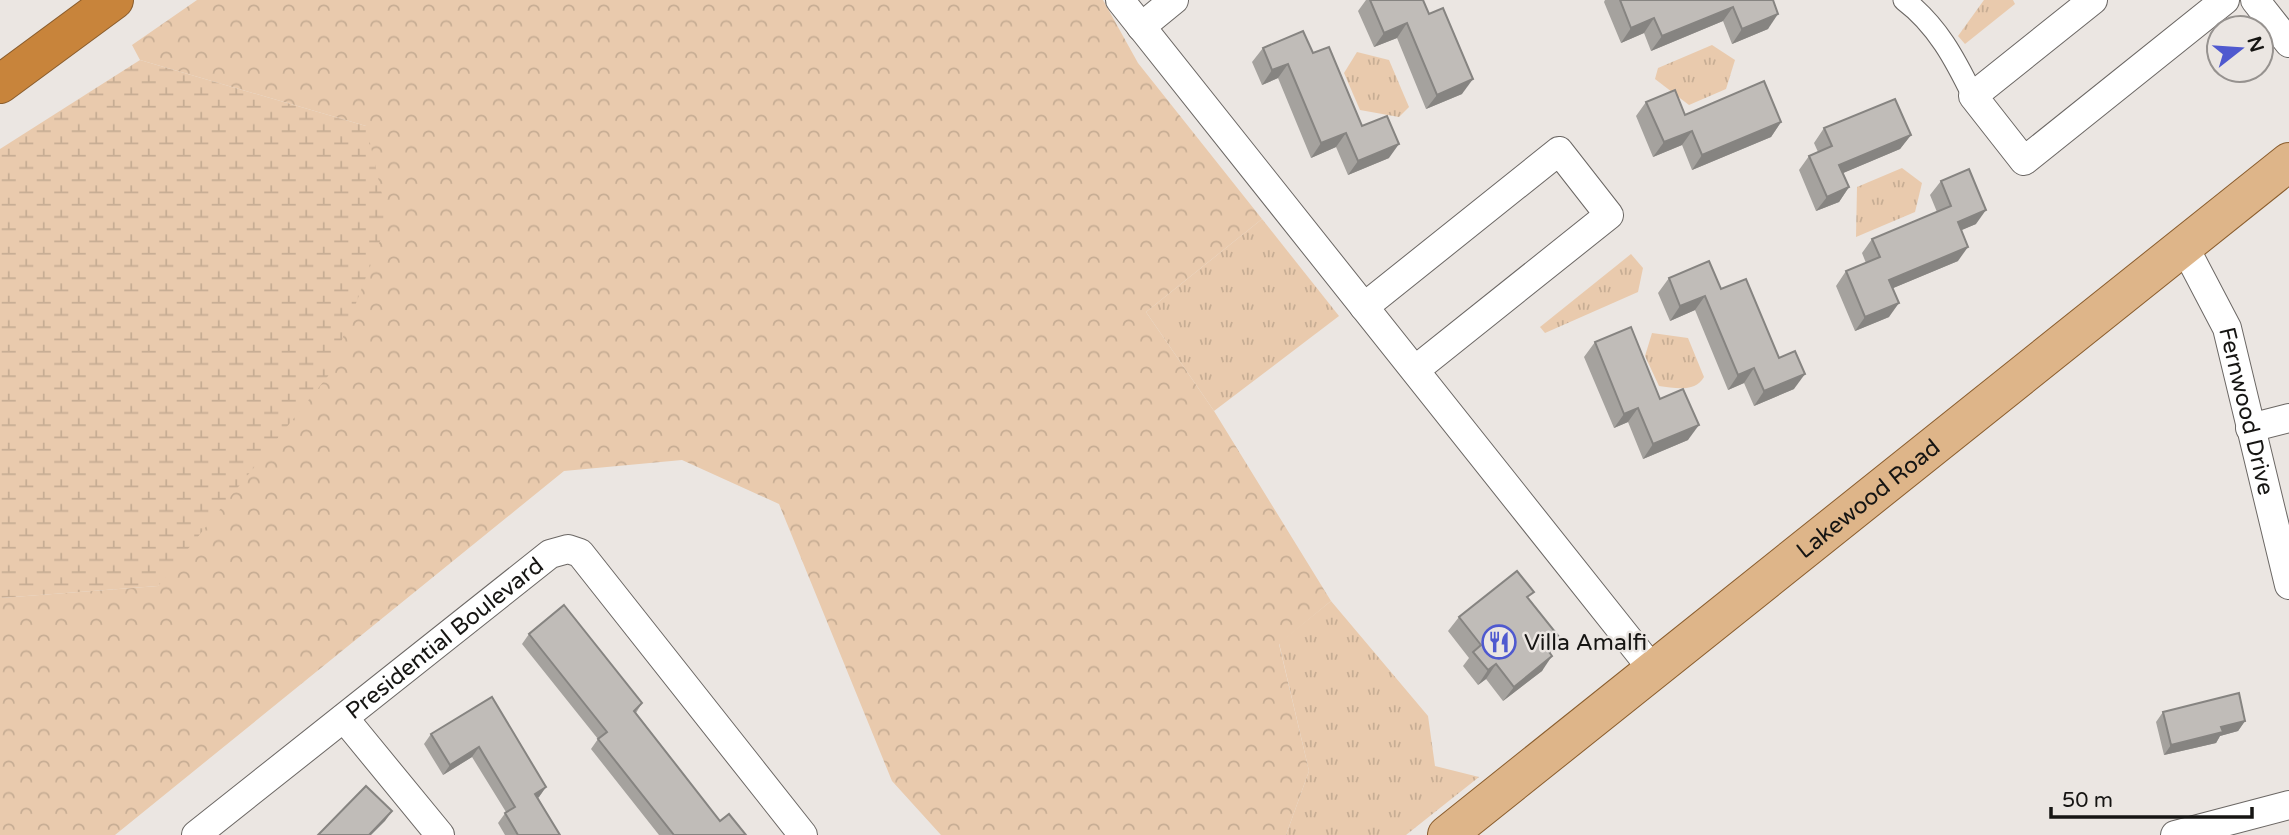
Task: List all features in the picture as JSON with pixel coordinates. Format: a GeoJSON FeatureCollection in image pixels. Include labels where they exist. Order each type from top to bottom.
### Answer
{"type":"FeatureCollection","features":[{"type":"Feature","properties":{"kind":"highway"},"geometry":{"type":"LineString","coordinates":[[0,60],[90,0]]}},
{"type":"Feature","properties":{"kind":"highway"},"geometry":{"type":"LineString","coordinates":[[0,84],[114,0]]}},
{"type":"Feature","properties":{"kind":"main road","name":"Lakewood Road"},"geometry":{"type":"LineString","coordinates":[[1447,835],[2289,162]]}},
{"type":"Feature","properties":{"kind":"street"},"geometry":{"type":"LineString","coordinates":[[1120,0],[1653,670]]}},
{"type":"Feature","properties":{"kind":"street"},"geometry":{"type":"LineString","coordinates":[[1141,27],[1174,0]]}},
{"type":"Feature","properties":{"kind":"street"},"geometry":{"type":"LineString","coordinates":[[1904,0],[1923,15],[1953,56],[1973,96],[2024,161],[2225,0]]}},
{"type":"Feature","properties":{"kind":"street"},"geometry":{"type":"LineString","coordinates":[[1973,96],[2093,0]]}},
{"type":"Feature","properties":{"kind":"street"},"geometry":{"type":"LineString","coordinates":[[2255,0],[2289,43]]}},
{"type":"Feature","properties":{"kind":"street"},"geometry":{"type":"LineString","coordinates":[[1364,307],[1559,151],[1609,215],[1415,370]]}},
{"type":"Feature","properties":{"kind":"street","name":"Fernwood Drive"},"geometry":{"type":"LineString","coordinates":[[2184,246],[2227,328],[2289,585]]}},
{"type":"Feature","properties":{"kind":"street"},"geometry":{"type":"LineString","coordinates":[[2250,428],[2289,418]]}},
{"type":"Feature","properties":{"kind":"street","name":"Presidential Boulevard"},"geometry":{"type":"LineString","coordinates":[[196,835],[550,554],[568,550],[580,553],[803,835]]}},
{"type":"Feature","properties":{"kind":"street"},"geometry":{"type":"LineString","coordinates":[[344,718],[440,835]]}},
{"type":"Feature","properties":{"kind":"street"},"geometry":{"type":"LineString","coordinates":[[2175,835],[2289,805]]}},
{"type":"Feature","properties":{"kind":"green space"},"geometry":{"type":"Polygon","coordinates":[[[197,0],[1103,0],[1138,63],[1262,219],[1146,312],[1214,411],[1331,601],[1279,644],[1309,771],[1286,835],[941,835],[892,781],[779,504],[682,460],[564,471],[115,835],[0,835],[0,598],[158,586],[366,126],[140,60],[132,45],[197,0]]]}},
{"type":"Feature","properties":{"kind":"green space"},"geometry":{"type":"Polygon","coordinates":[[[1984,0],[2013,0],[2015,4],[1965,44],[1958,36],[1984,0]]]}},
{"type":"Feature","properties":{"kind":"green space"},"geometry":{"type":"Polygon","coordinates":[[[1712,45],[1735,60],[1726,89],[1689,105],[1655,79],[1658,68],[1712,45]]]}},
{"type":"Feature","properties":{"kind":"green space"},"geometry":{"type":"Polygon","coordinates":[[[1357,52],[1389,60],[1409,107],[1399,117],[1360,110],[1344,73],[1357,52]]]}},
{"type":"Feature","properties":{"kind":"green space"},"geometry":{"type":"Polygon","coordinates":[[[140,60],[366,126],[388,220],[328,376],[158,586],[0,598],[0,149],[140,60]]]}},
{"type":"Feature","properties":{"kind":"green space"},"geometry":{"type":"Polygon","coordinates":[[[1902,168],[1922,183],[1915,212],[1856,237],[1857,187],[1902,168]]]}},
{"type":"Feature","properties":{"kind":"green space"},"geometry":{"type":"Polygon","coordinates":[[[1262,219],[1339,316],[1214,411],[1146,312],[1262,219]]]}},
{"type":"Feature","properties":{"kind":"green space"},"geometry":{"type":"Polygon","coordinates":[[[1631,254],[1643,268],[1638,292],[1545,333],[1540,327],[1631,254]]]}},
{"type":"Feature","properties":{"kind":"green space"},"geometry":{"type":"Polygon","coordinates":[[[1652,333],[1688,338],[1704,377],[1700,382],[1684,388],[1659,386],[1645,356],[1652,333]]]}},
{"type":"Feature","properties":{"kind":"green space"},"geometry":{"type":"Polygon","coordinates":[[[1331,601],[1428,716],[1435,766],[1479,777],[1406,835],[1286,835],[1309,771],[1279,643],[1331,601]]]}},
{"type":"Feature","properties":{"kind":"building"},"geometry":{"type":"Polygon","coordinates":[[[1370,0],[1423,0],[1429,14],[1443,8],[1473,79],[1437,95],[1407,23],[1384,33],[1370,0]]]}},
{"type":"Feature","properties":{"kind":"building"},"geometry":{"type":"Polygon","coordinates":[[[1620,0],[1773,0],[1778,14],[1742,29],[1733,7],[1662,36],[1654,18],[1631,28],[1620,0]]]}},
{"type":"Feature","properties":{"kind":"building"},"geometry":{"type":"Polygon","coordinates":[[[1303,31],[1313,53],[1329,47],[1362,126],[1387,116],[1399,144],[1358,161],[1346,133],[1321,143],[1288,64],[1272,70],[1263,48],[1303,31]]]}},
{"type":"Feature","properties":{"kind":"building"},"geometry":{"type":"Polygon","coordinates":[[[1764,81],[1781,122],[1702,155],[1692,131],[1664,142],[1646,102],[1675,90],[1685,115],[1764,81]]]}},
{"type":"Feature","properties":{"kind":"building"},"geometry":{"type":"Polygon","coordinates":[[[1895,99],[1911,135],[1839,165],[1849,187],[1827,197],[1809,156],[1832,146],[1824,128],[1895,99]]]}},
{"type":"Feature","properties":{"kind":"building"},"geometry":{"type":"Polygon","coordinates":[[[1969,169],[1986,210],[1958,222],[1968,247],[1889,280],[1899,303],[1865,317],[1846,271],[1880,257],[1872,239],[1951,206],[1941,181],[1969,169]]]}},
{"type":"Feature","properties":{"kind":"building"},"geometry":{"type":"Polygon","coordinates":[[[1709,261],[1721,289],[1746,279],[1779,358],[1795,351],[1805,374],[1764,391],[1754,368],[1738,375],[1705,296],[1680,306],[1669,278],[1709,261]]]}},
{"type":"Feature","properties":{"kind":"building"},"geometry":{"type":"Polygon","coordinates":[[[1631,327],[1660,399],[1683,389],[1699,425],[1653,444],[1638,408],[1624,414],[1595,342],[1631,327]]]}},
{"type":"Feature","properties":{"kind":"building","name":"Villa Amalfi"},"geometry":{"type":"Polygon","coordinates":[[[1517,571],[1534,592],[1527,597],[1560,638],[1547,649],[1552,656],[1514,687],[1496,664],[1488,670],[1473,652],[1481,645],[1459,617],[1517,571]]]}},
{"type":"Feature","properties":{"kind":"building"},"geometry":{"type":"Polygon","coordinates":[[[564,605],[642,703],[634,711],[720,821],[729,814],[746,835],[674,835],[598,739],[607,732],[529,634],[564,605]]]}},
{"type":"Feature","properties":{"kind":"building"},"geometry":{"type":"Polygon","coordinates":[[[2239,693],[2245,721],[2221,727],[2223,732],[2171,745],[2163,712],[2239,693]]]}},
{"type":"Feature","properties":{"kind":"building"},"geometry":{"type":"Polygon","coordinates":[[[492,697],[546,787],[535,794],[560,835],[518,835],[505,813],[515,807],[479,747],[450,765],[431,734],[492,697]]]}},
{"type":"Feature","properties":{"kind":"building"},"geometry":{"type":"Polygon","coordinates":[[[366,786],[392,811],[369,835],[318,835],[366,786]]]}},
{"type":"Feature","properties":{"kind":"place","name":"Villa Amalfi"},"geometry":{"type":"Point","coordinates":[1499,642]}}]}
